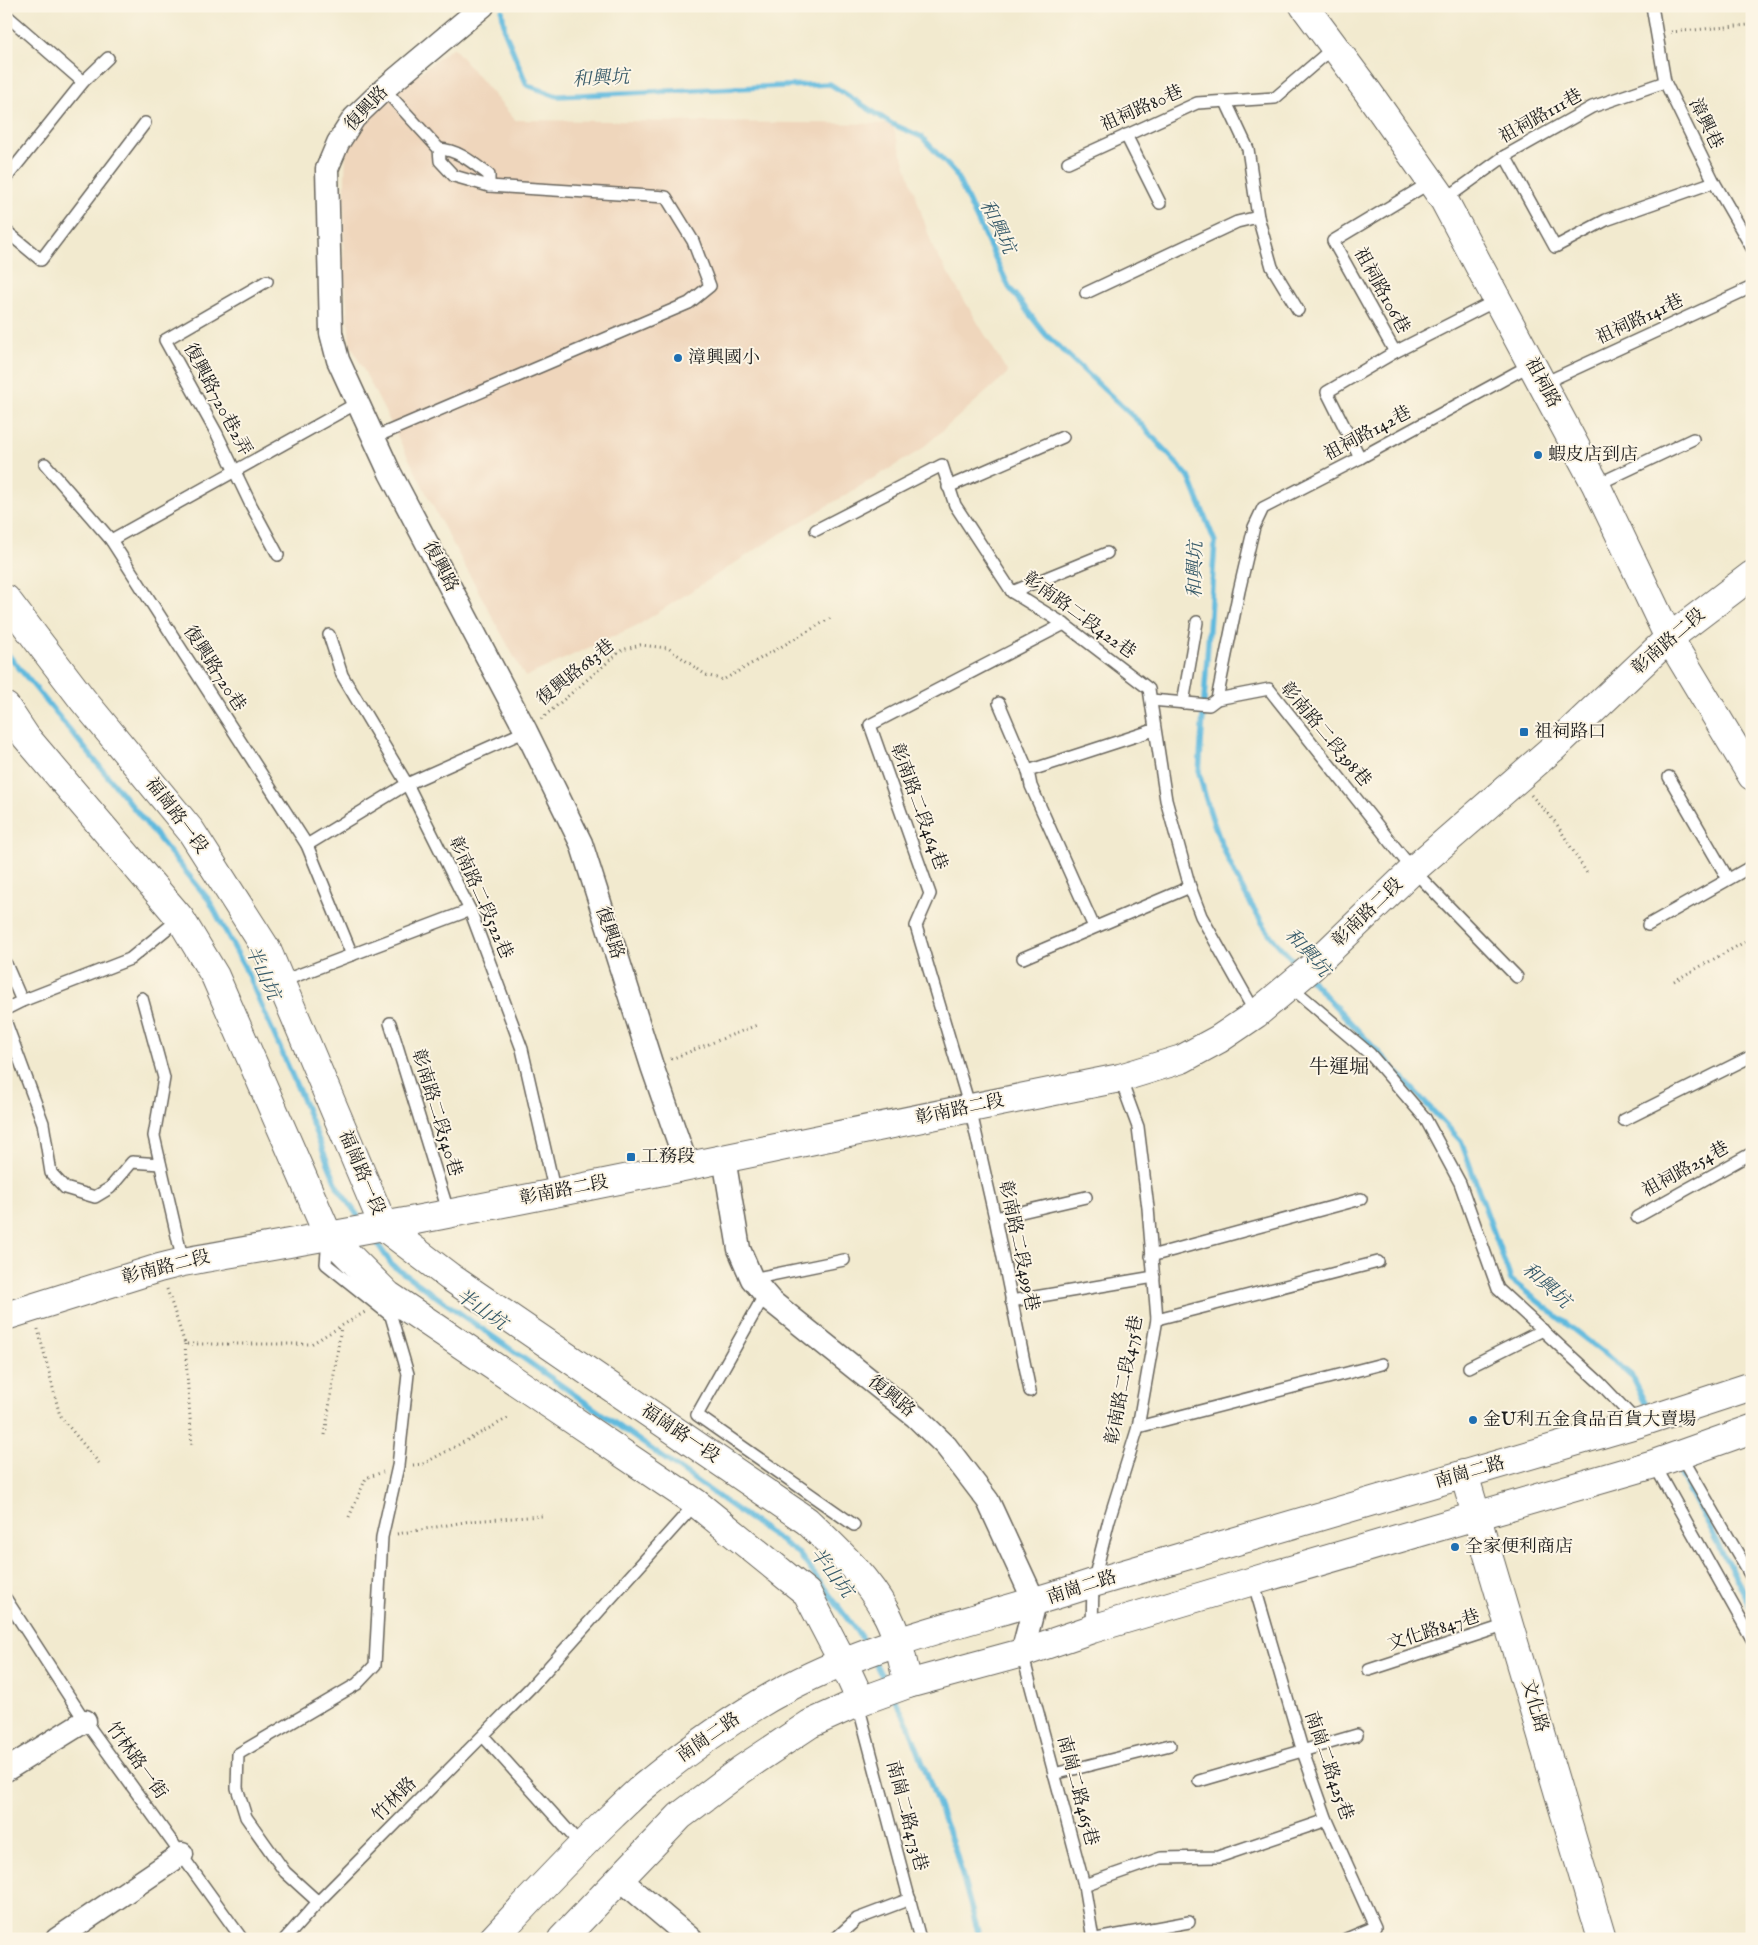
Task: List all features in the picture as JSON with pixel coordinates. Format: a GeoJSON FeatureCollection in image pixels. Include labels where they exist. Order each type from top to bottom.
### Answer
{"type":"FeatureCollection","features":[{"type":"Feature","properties":{"kind":"main road","name":"祖祠路"},"geometry":{"type":"LineString","coordinates":[[1304,6],[1368,92],[1437,191],[1596,485],[1669,638],[1752,776]]}},
{"type":"Feature","properties":{"kind":"main road","name":"彰南路二段"},"geometry":{"type":"LineString","coordinates":[[6,1316],[171,1265],[449,1214],[1120,1078],[1182,1058],[1219,1038],[1256,1014],[1300,977],[1413,870],[1552,749],[1669,638],[1752,575]]}},
{"type":"Feature","properties":{"kind":"main road","name":"福崗路一段"},"geometry":{"type":"LineString","coordinates":[[6,599],[83,700],[191,831],[267,950],[280,982],[357,1231],[450,1277],[807,1521],[858,1571],[886,1612],[898,1642],[908,1684]]}},
{"type":"Feature","properties":{"kind":"main road","name":"福崗路一段"},"geometry":{"type":"LineString","coordinates":[[6,707],[26,737],[180,918],[215,976],[357,1231],[388,1295],[696,1502],[807,1593],[844,1662],[861,1701]]}},
{"type":"Feature","properties":{"kind":"main road","name":"南崗二路"},"geometry":{"type":"LineString","coordinates":[[493,1939],[581,1845],[647,1784],[722,1726],[790,1687],[844,1662],[898,1642],[1639,1423],[1752,1386]]}},
{"type":"Feature","properties":{"kind":"main road"},"geometry":{"type":"LineString","coordinates":[[562,1939],[680,1816],[741,1770],[810,1724],[861,1701],[908,1684],[1022,1653],[1092,1629],[1253,1580],[1654,1464],[1752,1430]]}},
{"type":"Feature","properties":{"kind":"main road","name":"文化路"},"geometry":{"type":"LineString","coordinates":[[1464,1474],[1602,1939]]}},
{"type":"Feature","properties":{"kind":"street","name":"復興路"},"geometry":{"type":"LineString","coordinates":[[482,6],[384,89],[354,118],[338,143],[327,169],[331,333],[338,360],[373,438],[526,731],[581,843],[652,1066],[687,1166]]}},
{"type":"Feature","properties":{"kind":"street","name":"復興路"},"geometry":{"type":"LineString","coordinates":[[724,1158],[739,1249],[758,1287],[771,1301],[916,1417],[946,1446],[988,1501],[1035,1603]]}},
{"type":"Feature","properties":{"kind":"street"},"geometry":{"type":"LineString","coordinates":[[1022,1653],[1035,1603]]}},
{"type":"Feature","properties":{"kind":"street"},"geometry":{"type":"LineString","coordinates":[[6,1770],[85,1720]]}},
{"type":"Feature","properties":{"kind":"street"},"geometry":{"type":"LineString","coordinates":[[57,1939],[182,1854]]}},
{"type":"Feature","properties":{"kind":"street"},"geometry":{"type":"LineString","coordinates":[[620,1878],[691,1939]]}},
{"type":"Feature","properties":{"kind":"lane","name":"漳興巷"},"geometry":{"type":"LineString","coordinates":[[1652,6],[1665,82],[1714,182],[1752,248]]}},
{"type":"Feature","properties":{"kind":"lane"},"geometry":{"type":"LineString","coordinates":[[6,15],[83,82]]}},
{"type":"Feature","properties":{"kind":"lane","name":"祖祠路80巷"},"geometry":{"type":"LineString","coordinates":[[1068,162],[1197,103],[1275,98],[1334,47]]}},
{"type":"Feature","properties":{"kind":"lane"},"geometry":{"type":"LineString","coordinates":[[9,171],[83,82],[108,58]]}},
{"type":"Feature","properties":{"kind":"lane","name":"祖祠路111巷"},"geometry":{"type":"LineString","coordinates":[[1437,191],[1505,156],[1592,107],[1665,82]]}},
{"type":"Feature","properties":{"kind":"lane"},"geometry":{"type":"LineString","coordinates":[[373,438],[689,303],[710,286],[693,241],[666,197],[489,186],[454,176],[440,161],[439,149],[384,89]]}},
{"type":"Feature","properties":{"kind":"lane"},"geometry":{"type":"LineString","coordinates":[[1226,102],[1248,149],[1258,217],[1272,267],[1298,310]]}},
{"type":"Feature","properties":{"kind":"lane"},"geometry":{"type":"LineString","coordinates":[[6,231],[41,260],[145,123]]}},
{"type":"Feature","properties":{"kind":"lane"},"geometry":{"type":"LineString","coordinates":[[1126,136],[1160,204]]}},
{"type":"Feature","properties":{"kind":"lane"},"geometry":{"type":"LineString","coordinates":[[439,149],[452,150],[489,175],[489,186]]}},
{"type":"Feature","properties":{"kind":"lane"},"geometry":{"type":"LineString","coordinates":[[1505,156],[1555,247],[1606,220],[1714,182]]}},
{"type":"Feature","properties":{"kind":"lane","name":"祖祠路106巷"},"geometry":{"type":"LineString","coordinates":[[1395,352],[1333,241],[1437,191]]}},
{"type":"Feature","properties":{"kind":"lane"},"geometry":{"type":"LineString","coordinates":[[1086,293],[1237,222],[1258,217]]}},
{"type":"Feature","properties":{"kind":"lane","name":"復興路720巷2弄"},"geometry":{"type":"LineString","coordinates":[[267,281],[165,340],[217,434],[278,555]]}},
{"type":"Feature","properties":{"kind":"lane","name":"祖祠路141巷"},"geometry":{"type":"LineString","coordinates":[[1537,374],[1752,287]]}},
{"type":"Feature","properties":{"kind":"lane"},"geometry":{"type":"LineString","coordinates":[[1360,458],[1327,392],[1395,352],[1497,300]]}},
{"type":"Feature","properties":{"kind":"lane","name":"祖祠路142巷"},"geometry":{"type":"LineString","coordinates":[[1213,702],[1254,527],[1263,508],[1360,458],[1537,374]]}},
{"type":"Feature","properties":{"kind":"lane"},"geometry":{"type":"LineString","coordinates":[[111,540],[358,403]]}},
{"type":"Feature","properties":{"kind":"lane"},"geometry":{"type":"LineString","coordinates":[[948,487],[1063,437]]}},
{"type":"Feature","properties":{"kind":"lane"},"geometry":{"type":"LineString","coordinates":[[1596,485],[1693,439]]}},
{"type":"Feature","properties":{"kind":"lane","name":"復興路720巷"},"geometry":{"type":"LineString","coordinates":[[46,464],[111,540],[307,846],[352,955]]}},
{"type":"Feature","properties":{"kind":"lane","name":"彰南路二段422巷"},"geometry":{"type":"LineString","coordinates":[[816,530],[942,465],[955,505],[1012,592],[1064,624],[1149,688],[1166,800],[1190,886],[1202,916],[1256,1014]]}},
{"type":"Feature","properties":{"kind":"lane"},"geometry":{"type":"LineString","coordinates":[[1012,592],[1108,553]]}},
{"type":"Feature","properties":{"kind":"lane"},"geometry":{"type":"LineString","coordinates":[[1183,704],[1196,622]]}},
{"type":"Feature","properties":{"kind":"lane","name":"彰南路二段464巷"},"geometry":{"type":"LineString","coordinates":[[970,1108],[916,926],[930,894],[870,725],[1064,624]]}},
{"type":"Feature","properties":{"kind":"lane","name":"彰南路二段522巷"},"geometry":{"type":"LineString","coordinates":[[330,635],[342,674],[407,784],[470,910],[522,1049],[555,1193]]}},
{"type":"Feature","properties":{"kind":"lane","name":"彰南路二段398巷"},"geometry":{"type":"LineString","coordinates":[[1151,700],[1183,704],[1213,702],[1269,689],[1413,870]]}},
{"type":"Feature","properties":{"kind":"lane"},"geometry":{"type":"LineString","coordinates":[[999,702],[1028,771],[1031,786],[1094,927]]}},
{"type":"Feature","properties":{"kind":"lane"},"geometry":{"type":"LineString","coordinates":[[1028,771],[1154,730]]}},
{"type":"Feature","properties":{"kind":"lane"},"geometry":{"type":"LineString","coordinates":[[307,846],[407,784],[526,731]]}},
{"type":"Feature","properties":{"kind":"lane"},"geometry":{"type":"LineString","coordinates":[[1668,777],[1728,879]]}},
{"type":"Feature","properties":{"kind":"lane"},"geometry":{"type":"LineString","coordinates":[[1648,925],[1752,866]]}},
{"type":"Feature","properties":{"kind":"lane"},"geometry":{"type":"LineString","coordinates":[[1413,870],[1517,977]]}},
{"type":"Feature","properties":{"kind":"lane"},"geometry":{"type":"LineString","coordinates":[[1023,958],[1190,886]]}},
{"type":"Feature","properties":{"kind":"lane"},"geometry":{"type":"LineString","coordinates":[[280,982],[470,910]]}},
{"type":"Feature","properties":{"kind":"lane"},"geometry":{"type":"LineString","coordinates":[[6,1009],[22,1000],[130,959],[180,918]]}},
{"type":"Feature","properties":{"kind":"lane"},"geometry":{"type":"LineString","coordinates":[[6,964],[22,1000]]}},
{"type":"Feature","properties":{"kind":"lane"},"geometry":{"type":"LineString","coordinates":[[1300,977],[1426,1118],[1460,1182],[1498,1289],[1600,1383],[1639,1423]]}},
{"type":"Feature","properties":{"kind":"lane"},"geometry":{"type":"LineString","coordinates":[[142,998],[164,1078],[154,1136],[160,1164],[171,1265]]}},
{"type":"Feature","properties":{"kind":"lane"},"geometry":{"type":"LineString","coordinates":[[6,1023],[43,1122],[51,1173],[65,1188],[95,1197],[110,1188],[132,1162],[160,1164]]}},
{"type":"Feature","properties":{"kind":"lane","name":"彰南路二段540巷"},"geometry":{"type":"LineString","coordinates":[[390,1023],[449,1214]]}},
{"type":"Feature","properties":{"kind":"lane"},"geometry":{"type":"LineString","coordinates":[[1624,1120],[1752,1056]]}},
{"type":"Feature","properties":{"kind":"lane","name":"彰南路二段475巷"},"geometry":{"type":"LineString","coordinates":[[1092,1629],[1093,1584],[1109,1520],[1138,1426],[1157,1319],[1138,1127],[1120,1078]]}},
{"type":"Feature","properties":{"kind":"lane","name":"彰南路二段499巷"},"geometry":{"type":"LineString","coordinates":[[970,1108],[995,1218],[1030,1391]]}},
{"type":"Feature","properties":{"kind":"lane","name":"祖祠路254巷"},"geometry":{"type":"LineString","coordinates":[[1637,1217],[1752,1153]]}},
{"type":"Feature","properties":{"kind":"lane"},"geometry":{"type":"LineString","coordinates":[[995,1218],[1086,1197]]}},
{"type":"Feature","properties":{"kind":"lane"},"geometry":{"type":"LineString","coordinates":[[1152,1256],[1361,1200]]}},
{"type":"Feature","properties":{"kind":"lane"},"geometry":{"type":"LineString","coordinates":[[318,1902],[285,1872],[246,1817],[237,1788],[238,1754],[357,1684],[374,1665],[382,1537],[398,1466],[408,1374],[392,1316],[326,1264],[357,1231]]}},
{"type":"Feature","properties":{"kind":"lane"},"geometry":{"type":"LineString","coordinates":[[844,1260],[758,1287],[697,1415],[854,1525]]}},
{"type":"Feature","properties":{"kind":"lane"},"geometry":{"type":"LineString","coordinates":[[1157,1319],[1378,1262]]}},
{"type":"Feature","properties":{"kind":"lane"},"geometry":{"type":"LineString","coordinates":[[1011,1301],[1154,1277]]}},
{"type":"Feature","properties":{"kind":"lane"},"geometry":{"type":"LineString","coordinates":[[1469,1367],[1543,1330]]}},
{"type":"Feature","properties":{"kind":"lane"},"geometry":{"type":"LineString","coordinates":[[1138,1426],[1382,1364]]}},
{"type":"Feature","properties":{"kind":"lane"},"geometry":{"type":"LineString","coordinates":[[1680,1454],[1752,1578]]}},
{"type":"Feature","properties":{"kind":"lane"},"geometry":{"type":"LineString","coordinates":[[1654,1464],[1752,1639]]}},
{"type":"Feature","properties":{"kind":"lane","name":"竹林路"},"geometry":{"type":"LineString","coordinates":[[285,1939],[318,1902],[531,1687],[696,1502]]}},
{"type":"Feature","properties":{"kind":"lane","name":"南崗二路425巷"},"geometry":{"type":"LineString","coordinates":[[1253,1580],[1303,1752],[1328,1820],[1375,1927],[1346,1939]]}},
{"type":"Feature","properties":{"kind":"lane","name":"竹林路一街"},"geometry":{"type":"LineString","coordinates":[[6,1599],[85,1720],[242,1939]]}},
{"type":"Feature","properties":{"kind":"lane","name":"文化路847巷"},"geometry":{"type":"LineString","coordinates":[[1369,1670],[1510,1624]]}},
{"type":"Feature","properties":{"kind":"lane","name":"南崗二路465巷"},"geometry":{"type":"LineString","coordinates":[[1022,1653],[1084,1885],[1094,1939]]}},
{"type":"Feature","properties":{"kind":"lane","name":"南崗二路473巷"},"geometry":{"type":"LineString","coordinates":[[861,1701],[860,1712],[920,1939]]}},
{"type":"Feature","properties":{"kind":"lane"},"geometry":{"type":"LineString","coordinates":[[1199,1781],[1357,1735]]}},
{"type":"Feature","properties":{"kind":"lane"},"geometry":{"type":"LineString","coordinates":[[484,1736],[581,1845]]}},
{"type":"Feature","properties":{"kind":"lane"},"geometry":{"type":"LineString","coordinates":[[1054,1774],[1170,1745]]}},
{"type":"Feature","properties":{"kind":"lane"},"geometry":{"type":"LineString","coordinates":[[1084,1885],[1161,1858],[1218,1857],[1328,1820]]}},
{"type":"Feature","properties":{"kind":"lane"},"geometry":{"type":"LineString","coordinates":[[835,1939],[857,1919],[910,1899]]}},
{"type":"Feature","properties":{"kind":"lane"},"geometry":{"type":"LineString","coordinates":[[1094,1939],[1189,1922]]}},
{"type":"Feature","properties":{"kind":"path"},"geometry":{"type":"LineString","coordinates":[[1657,34],[1748,25]]}},
{"type":"Feature","properties":{"kind":"path","name":"復興路683巷"},"geometry":{"type":"LineString","coordinates":[[526,731],[622,650],[640,645],[668,648],[706,675],[723,680],[831,618]]}},
{"type":"Feature","properties":{"kind":"path"},"geometry":{"type":"LineString","coordinates":[[1516,780],[1556,823],[1588,876]]}},
{"type":"Feature","properties":{"kind":"path"},"geometry":{"type":"LineString","coordinates":[[1674,981],[1752,938]]}},
{"type":"Feature","properties":{"kind":"path"},"geometry":{"type":"LineString","coordinates":[[652,1066],[757,1025]]}},
{"type":"Feature","properties":{"kind":"path"},"geometry":{"type":"LineString","coordinates":[[171,1265],[185,1344],[192,1447]]}},
{"type":"Feature","properties":{"kind":"path"},"geometry":{"type":"LineString","coordinates":[[185,1344],[311,1344],[378,1305]]}},
{"type":"Feature","properties":{"kind":"path"},"geometry":{"type":"LineString","coordinates":[[32,1307],[60,1416],[99,1463]]}},
{"type":"Feature","properties":{"kind":"path"},"geometry":{"type":"LineString","coordinates":[[325,1434],[341,1326]]}},
{"type":"Feature","properties":{"kind":"path"},"geometry":{"type":"LineString","coordinates":[[349,1517],[366,1478],[398,1466],[423,1464],[510,1417]]}},
{"type":"Feature","properties":{"kind":"path"},"geometry":{"type":"LineString","coordinates":[[382,1537],[470,1521],[542,1516]]}},
{"type":"Feature","properties":{"kind":"shaded area","name":"漳興國小"},"geometry":{"type":"Polygon","coordinates":[[[453,47],[515,120],[892,124],[933,248],[1008,373],[919,451],[782,533],[640,624],[525,677],[441,522],[350,343],[343,262],[346,142],[390,96],[453,47]]]}},
{"type":"Feature","properties":{"kind":"waterway","name":"和興坑"},"geometry":{"type":"LineString","coordinates":[[502,11],[505,32],[527,85],[557,96],[830,84],[892,124],[922,137],[955,173],[1009,287],[1045,334],[1139,422],[1189,477],[1215,542],[1199,773],[1219,837],[1247,898],[1271,936],[1300,967]]}},
{"type":"Feature","properties":{"kind":"waterway","name":"半山坑"},"geometry":{"type":"LineString","coordinates":[[6,652],[209,900],[244,966],[299,1091],[338,1188],[363,1223]]}},
{"type":"Feature","properties":{"kind":"waterway","name":"和興坑"},"geometry":{"type":"LineString","coordinates":[[1309,978],[1461,1141],[1511,1280],[1631,1375],[1645,1403]]}},
{"type":"Feature","properties":{"kind":"waterway","name":"半山坑"},"geometry":{"type":"LineString","coordinates":[[372,1236],[392,1265],[799,1554],[861,1637],[866,1647]]}},
{"type":"Feature","properties":{"kind":"waterway","name":"和興坑"},"geometry":{"type":"LineString","coordinates":[[1679,1471],[1752,1608]]}},
{"type":"Feature","properties":{"kind":"waterway","name":"半山坑"},"geometry":{"type":"LineString","coordinates":[[873,1659],[886,1684]]}},
{"type":"Feature","properties":{"kind":"waterway","name":"半山坑"},"geometry":{"type":"LineString","coordinates":[[893,1696],[909,1726],[956,1853],[980,1939]]}},
{"type":"Feature","properties":{"kind":"place","name":"漳興國小"},"geometry":{"type":"Point","coordinates":[678,358]}},
{"type":"Feature","properties":{"kind":"place","name":"蝦皮店到店"},"geometry":{"type":"Point","coordinates":[1538,455]}},
{"type":"Feature","properties":{"kind":"place","name":"祖祠路口"},"geometry":{"type":"Point","coordinates":[1524,732]}},
{"type":"Feature","properties":{"kind":"place","name":"工務段"},"geometry":{"type":"Point","coordinates":[631,1157]}},
{"type":"Feature","properties":{"kind":"place","name":"金U利五金食品百貨大賣場"},"geometry":{"type":"Point","coordinates":[1473,1420]}},
{"type":"Feature","properties":{"kind":"place","name":"全家便利商店"},"geometry":{"type":"Point","coordinates":[1455,1547]}},
{"type":"Feature","properties":{"kind":"district","name":"牛運堀"},"geometry":{"type":"Point","coordinates":[1339,1067]}}]}
